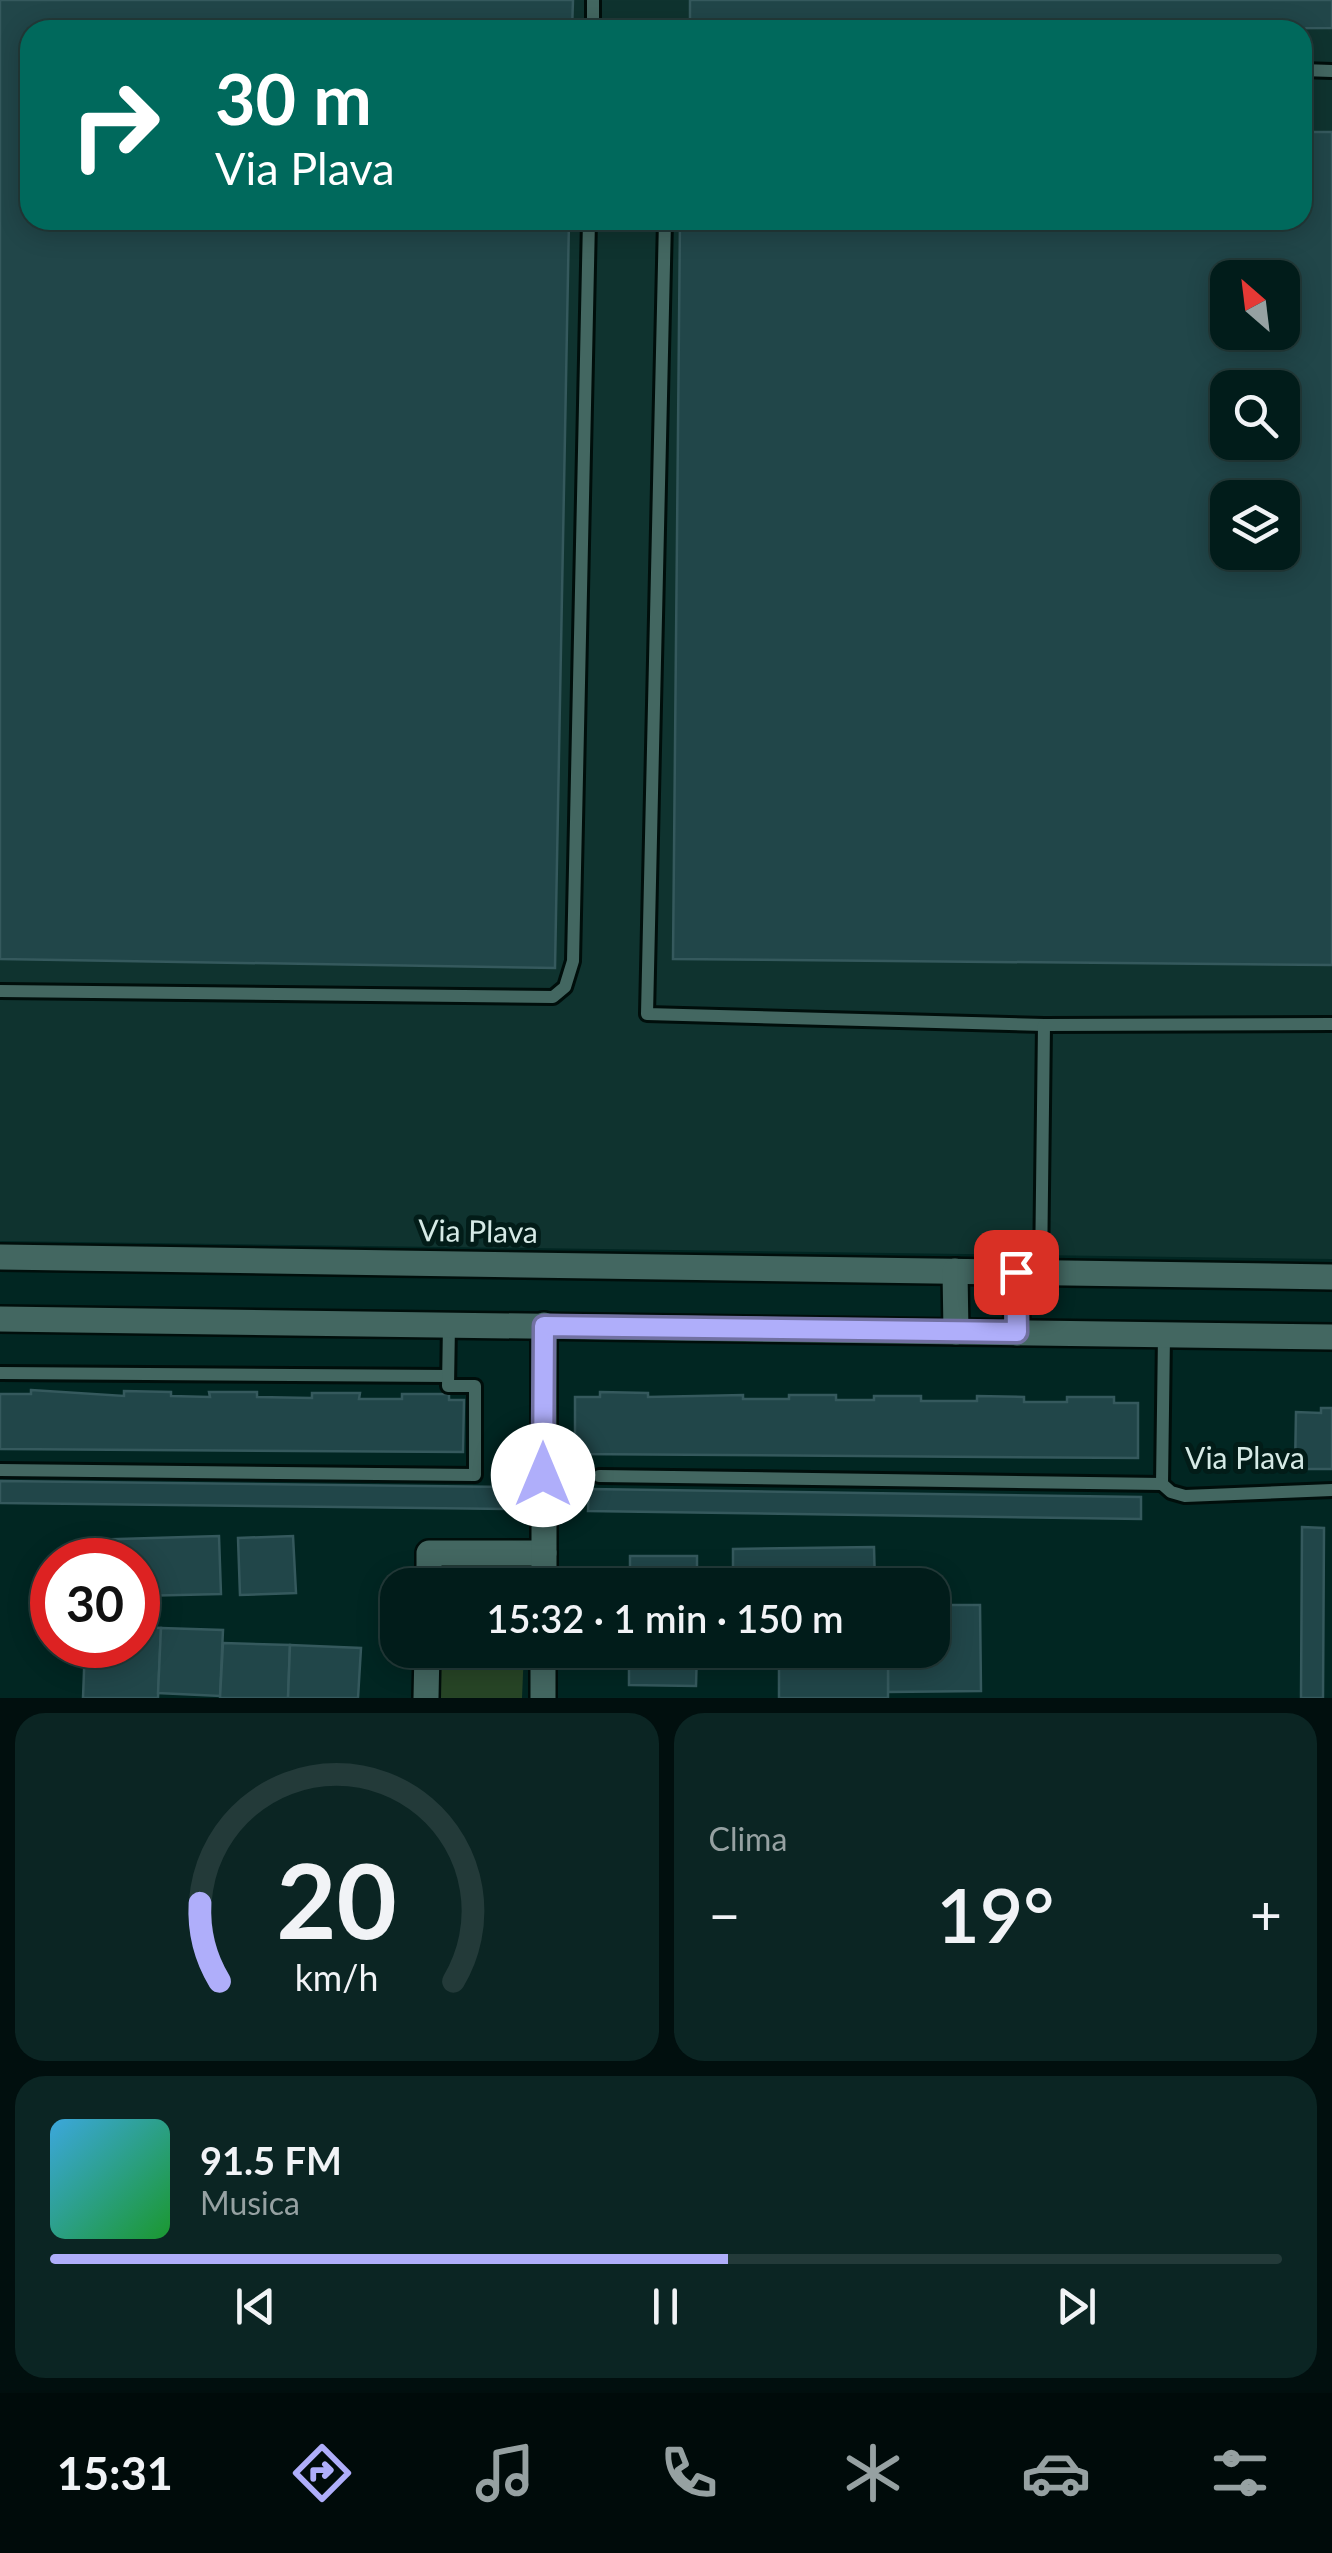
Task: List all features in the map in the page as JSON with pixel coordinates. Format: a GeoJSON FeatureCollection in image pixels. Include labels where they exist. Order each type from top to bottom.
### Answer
{"type":"FeatureCollection","features":[{"type":"Feature","properties":{"kind":"street","name":"Via Plava"},"geometry":{"type":"LineString","coordinates":[[0,1257],[1332,1277]]}},
{"type":"Feature","properties":{"kind":"street"},"geometry":{"type":"LineString","coordinates":[[956,1271],[956,1332]]}},
{"type":"Feature","properties":{"kind":"street"},"geometry":{"type":"LineString","coordinates":[[1017,1332],[1028,1272]]}},
{"type":"Feature","properties":{"kind":"street"},"geometry":{"type":"LineString","coordinates":[[0,1318],[1332,1337]]}},
{"type":"Feature","properties":{"kind":"street"},"geometry":{"type":"LineString","coordinates":[[544,1326],[544,1568]]}},
{"type":"Feature","properties":{"kind":"street"},"geometry":{"type":"LineString","coordinates":[[430,1568],[430,1553],[544,1553]]}},
{"type":"Feature","properties":{"kind":"street"},"geometry":{"type":"LineString","coordinates":[[426,1698],[427,1668]]}},
{"type":"Feature","properties":{"kind":"street"},"geometry":{"type":"LineString","coordinates":[[543,1668],[543,1698]]}},
{"type":"Feature","properties":{"kind":"lane"},"geometry":{"type":"LineString","coordinates":[[0,991],[553,996],[565,987],[572,961],[589,230]]}},
{"type":"Feature","properties":{"kind":"lane"},"geometry":{"type":"LineString","coordinates":[[665,230],[647,1014],[1044,1025],[1332,1024]]}},
{"type":"Feature","properties":{"kind":"lane"},"geometry":{"type":"LineString","coordinates":[[1028,1272],[1044,1025]]}},
{"type":"Feature","properties":{"kind":"lane"},"geometry":{"type":"LineString","coordinates":[[0,1470],[475,1475],[475,1386],[448,1386],[448,1324]]}},
{"type":"Feature","properties":{"kind":"lane","name":"Via Plava"},"geometry":{"type":"LineString","coordinates":[[1162,1484],[1164,1335]]}},
{"type":"Feature","properties":{"kind":"lane"},"geometry":{"type":"LineString","coordinates":[[0,1372],[448,1376]]}},
{"type":"Feature","properties":{"kind":"lane","name":"Via Plava"},"geometry":{"type":"LineString","coordinates":[[599,1476],[1162,1484],[1185,1496],[1332,1490]]}},
{"type":"Feature","properties":{"kind":"shaded area"},"geometry":{"type":"Polygon","coordinates":[[[0,0],[1332,0],[1332,1259],[0,1241],[0,0]]]}},
{"type":"Feature","properties":{"kind":"green space"},"geometry":{"type":"Polygon","coordinates":[[[440,1668],[523,1668],[522,1698],[439,1698],[440,1668]]]}},
{"type":"Feature","properties":{"kind":"building"},"geometry":{"type":"Polygon","coordinates":[[[0,0],[573,0],[572,20],[20,20],[20,230],[569,230],[555,968],[0,959],[0,0]]]}},
{"type":"Feature","properties":{"kind":"building"},"geometry":{"type":"Polygon","coordinates":[[[690,0],[1332,0],[1332,28],[1312,28],[1312,20],[690,20],[690,0]]]}},
{"type":"Feature","properties":{"kind":"building"},"geometry":{"type":"Polygon","coordinates":[[[1312,132],[1332,132],[1332,965],[673,959],[680,230],[1312,230],[1312,132]]]}},
{"type":"Feature","properties":{"kind":"building"},"geometry":{"type":"Polygon","coordinates":[[[31,1390],[124,1396],[124,1391],[171,1392],[171,1396],[210,1397],[209,1392],[257,1392],[257,1397],[312,1398],[312,1393],[360,1393],[359,1399],[449,1394],[449,1400],[464,1400],[463,1452],[0,1449],[0,1394],[31,1394],[31,1390]]]}},
{"type":"Feature","properties":{"kind":"building"},"geometry":{"type":"Polygon","coordinates":[[[600,1392],[648,1393],[648,1397],[743,1395],[743,1399],[789,1399],[789,1395],[836,1395],[836,1400],[921,1396],[921,1401],[977,1401],[977,1396],[1067,1402],[1067,1397],[1114,1397],[1114,1403],[1138,1403],[1138,1458],[575,1454],[575,1397],[600,1397],[600,1392]]]}},
{"type":"Feature","properties":{"kind":"building"},"geometry":{"type":"Polygon","coordinates":[[[1321,1408],[1332,1408],[1332,1469],[1295,1469],[1296,1412],[1321,1413],[1321,1408]]]}},
{"type":"Feature","properties":{"kind":"building"},"geometry":{"type":"Polygon","coordinates":[[[0,1481],[508,1487],[507,1509],[0,1503],[0,1481]]]}},
{"type":"Feature","properties":{"kind":"building"},"geometry":{"type":"Polygon","coordinates":[[[589,1489],[1141,1497],[1141,1519],[588,1511],[589,1489]]]}},
{"type":"Feature","properties":{"kind":"building"},"geometry":{"type":"Polygon","coordinates":[[[1302,1527],[1324,1528],[1323,1698],[1301,1698],[1302,1527]]]}},
{"type":"Feature","properties":{"kind":"building"},"geometry":{"type":"Polygon","coordinates":[[[219,1536],[221,1594],[160,1595],[160,1538],[152,1538],[219,1536]]]}},
{"type":"Feature","properties":{"kind":"building"},"geometry":{"type":"Polygon","coordinates":[[[293,1536],[296,1593],[240,1595],[238,1538],[293,1536]]]}},
{"type":"Feature","properties":{"kind":"building"},"geometry":{"type":"Polygon","coordinates":[[[874,1547],[875,1568],[733,1568],[733,1549],[874,1547]]]}},
{"type":"Feature","properties":{"kind":"building"},"geometry":{"type":"Polygon","coordinates":[[[630,1556],[697,1556],[697,1568],[630,1568],[630,1556]]]}},
{"type":"Feature","properties":{"kind":"building"},"geometry":{"type":"Polygon","coordinates":[[[950,1605],[980,1605],[981,1691],[888,1692],[888,1668],[950,1668],[950,1605]]]}},
{"type":"Feature","properties":{"kind":"building"},"geometry":{"type":"Polygon","coordinates":[[[161,1628],[223,1630],[220,1696],[158,1693],[161,1628]]]}},
{"type":"Feature","properties":{"kind":"building"},"geometry":{"type":"Polygon","coordinates":[[[223,1643],[290,1645],[288,1698],[220,1698],[223,1643]]]}},
{"type":"Feature","properties":{"kind":"building"},"geometry":{"type":"Polygon","coordinates":[[[290,1645],[361,1648],[358,1698],[288,1698],[290,1645]]]}},
{"type":"Feature","properties":{"kind":"building"},"geometry":{"type":"Polygon","coordinates":[[[84,1668],[159,1668],[158,1698],[83,1698],[84,1668]]]}},
{"type":"Feature","properties":{"kind":"building"},"geometry":{"type":"Polygon","coordinates":[[[629,1668],[696,1668],[696,1686],[629,1685],[629,1668]]]}},
{"type":"Feature","properties":{"kind":"building"},"geometry":{"type":"Polygon","coordinates":[[[779,1668],[888,1668],[888,1698],[779,1698],[779,1668]]]}},
{"type":"Feature","properties":{"kind":"route"},"geometry":{"type":"LineString","coordinates":[[543,1475],[544,1326],[1017,1332],[1016,1272]]}}]}
